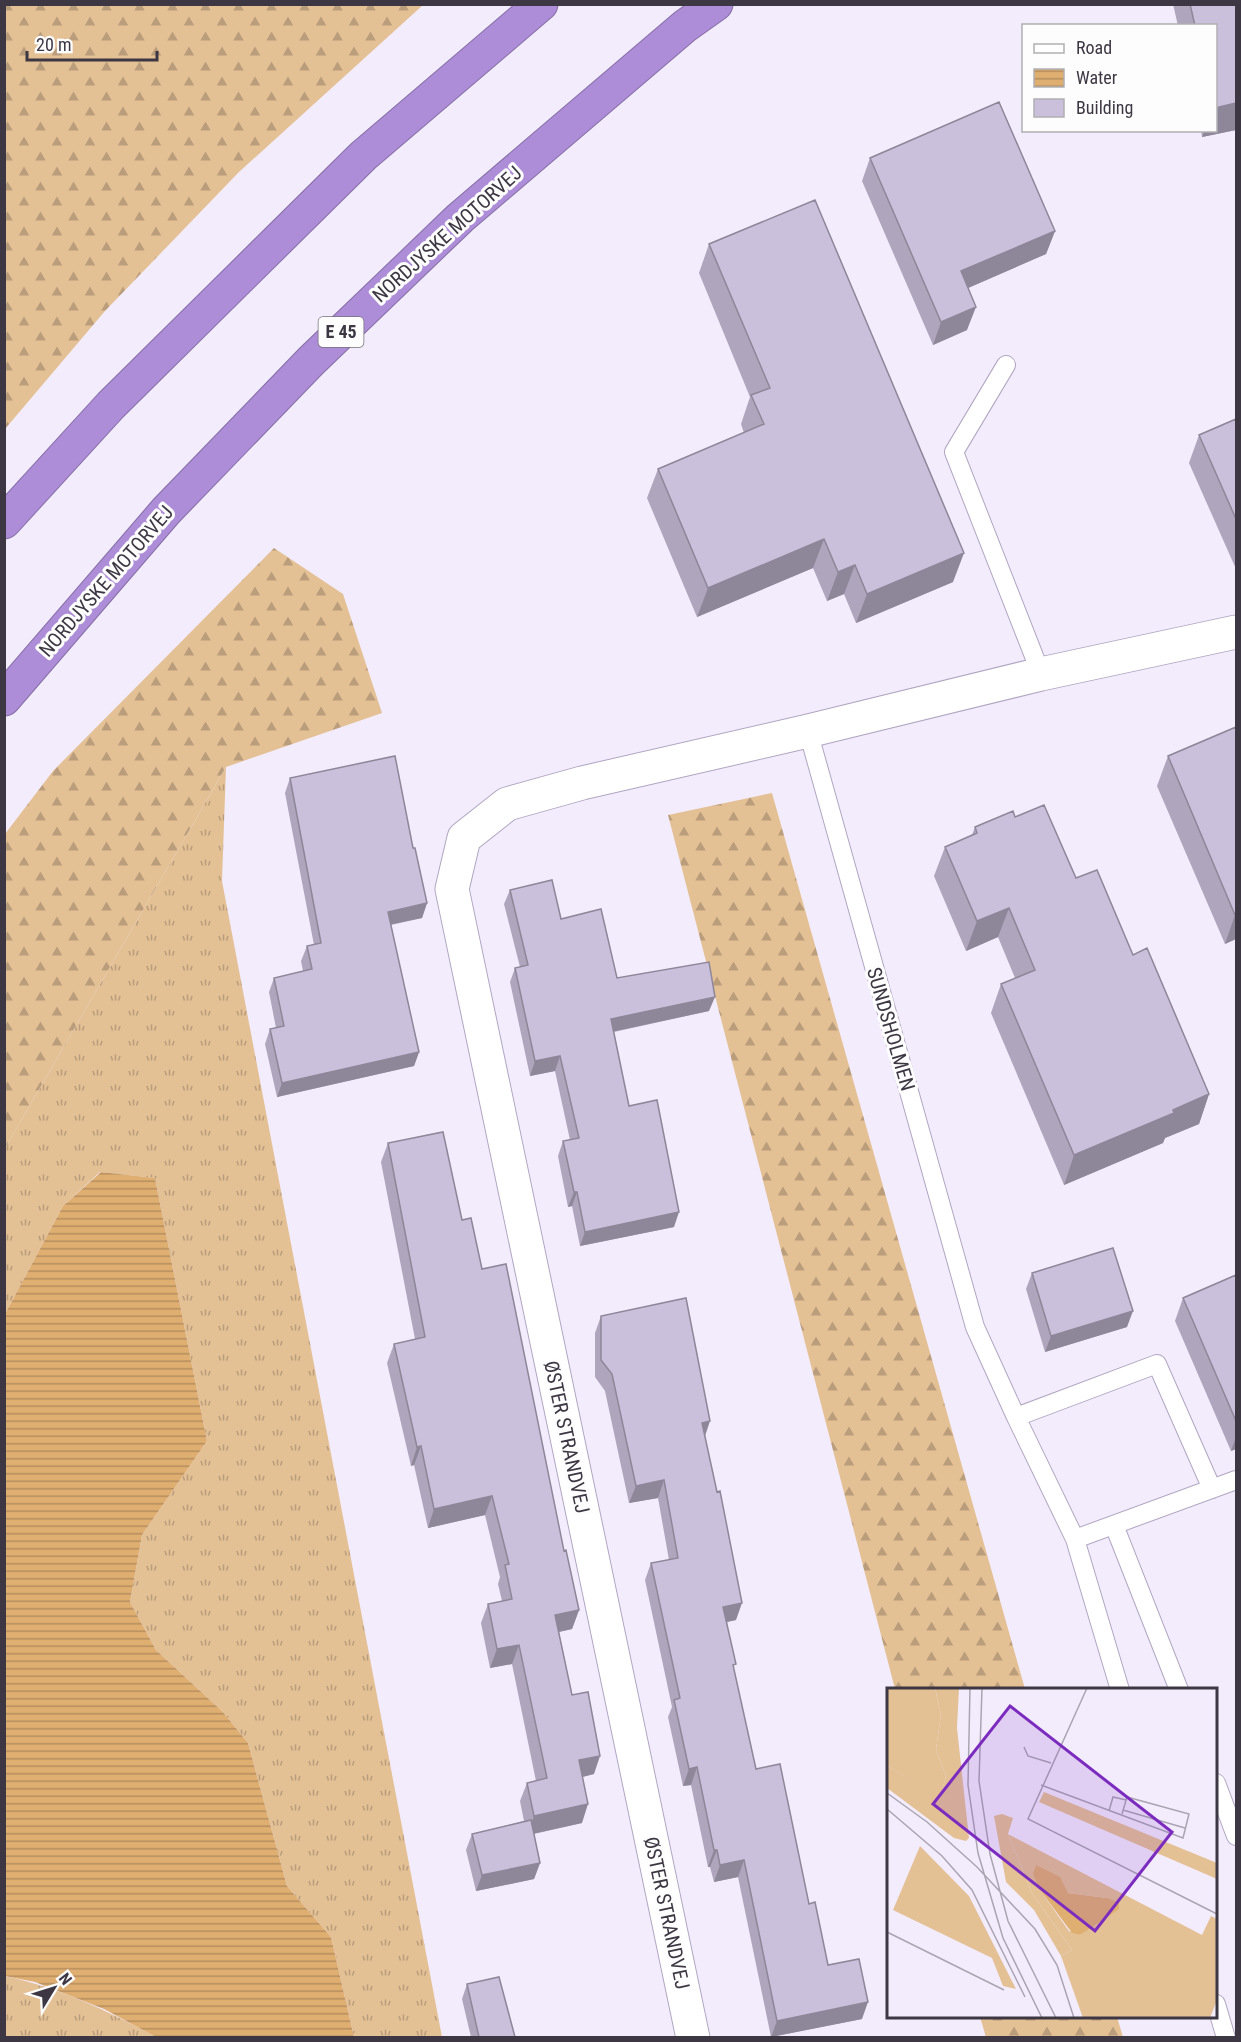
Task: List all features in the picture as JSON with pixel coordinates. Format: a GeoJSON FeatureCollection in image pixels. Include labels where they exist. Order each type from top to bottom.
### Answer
{"type":"FeatureCollection","features":[{"type":"Feature","properties":{"kind":"highway"},"geometry":{"type":"LineString","coordinates":[[4,522],[111,405],[363,156],[541,4]]}},
{"type":"Feature","properties":{"kind":"highway","name":"NORDJYSKE MOTORVEJ"},"geometry":{"type":"LineString","coordinates":[[4,699],[166,511],[311,361],[460,218],[685,26],[716,4]]}},
{"type":"Feature","properties":{"kind":"street"},"geometry":{"type":"LineString","coordinates":[[808,731],[1041,674],[1236,632]]}},
{"type":"Feature","properties":{"kind":"street","name":"ØSTER STRANDVEJ"},"geometry":{"type":"LineString","coordinates":[[693,2037],[452,889],[464,838],[507,804],[582,783],[808,731]]}},
{"type":"Feature","properties":{"kind":"lane"},"geometry":{"type":"LineString","coordinates":[[1005,365],[954,452],[1041,674]]}},
{"type":"Feature","properties":{"kind":"lane","name":"SUNDSHOLMEN"},"geometry":{"type":"LineString","coordinates":[[808,731],[975,1327],[1075,1539],[1120,1688]]}},
{"type":"Feature","properties":{"kind":"lane"},"geometry":{"type":"LineString","coordinates":[[1016,1417],[1157,1364],[1212,1489]]}},
{"type":"Feature","properties":{"kind":"lane"},"geometry":{"type":"LineString","coordinates":[[1075,1539],[1236,1480]]}},
{"type":"Feature","properties":{"kind":"lane"},"geometry":{"type":"LineString","coordinates":[[1114,1525],[1179,1688]]}},
{"type":"Feature","properties":{"kind":"lane"},"geometry":{"type":"LineString","coordinates":[[1217,1788],[1236,1836]]}},
{"type":"Feature","properties":{"kind":"lane"},"geometry":{"type":"LineString","coordinates":[[1217,2010],[1226,2037]]}},
{"type":"Feature","properties":{"kind":"green space"},"geometry":{"type":"Polygon","coordinates":[[[5,4],[423,5],[239,172],[105,311],[5,429],[5,4]]]}},
{"type":"Feature","properties":{"kind":"green space"},"geometry":{"type":"Polygon","coordinates":[[[274,548],[343,594],[382,713],[226,767],[5,1148],[5,834],[53,771],[274,548]]]}},
{"type":"Feature","properties":{"kind":"green space"},"geometry":{"type":"Polygon","coordinates":[[[226,767],[222,881],[442,2037],[354,2037],[331,1937],[287,1886],[248,1743],[223,1712],[156,1650],[130,1602],[142,1535],[207,1441],[155,1178],[100,1172],[63,1206],[5,1314],[5,1148],[226,767]]]}},
{"type":"Feature","properties":{"kind":"green space"},"geometry":{"type":"Polygon","coordinates":[[[772,793],[1025,1688],[895,1688],[668,815],[772,793]]]}},
{"type":"Feature","properties":{"kind":"green space"},"geometry":{"type":"Polygon","coordinates":[[[4,1976],[64,1993],[156,2037],[5,2037],[4,1976]]]}},
{"type":"Feature","properties":{"kind":"green space"},"geometry":{"type":"Polygon","coordinates":[[[980,2018],[1117,2018],[1123,2037],[986,2037],[980,2018]]]}},
{"type":"Feature","properties":{"kind":"water"},"geometry":{"type":"Polygon","coordinates":[[[101,1172],[155,1178],[207,1441],[142,1535],[130,1602],[156,1650],[223,1712],[248,1743],[287,1886],[331,1937],[354,2037],[156,2037],[104,2009],[35,1982],[5,1976],[5,1314],[63,1206],[101,1172]]]}},
{"type":"Feature","properties":{"kind":"building"},"geometry":{"type":"Polygon","coordinates":[[[1190,4],[1236,4],[1236,103],[1217,108],[1217,24],[1195,24],[1190,4]]]}},
{"type":"Feature","properties":{"kind":"building"},"geometry":{"type":"Polygon","coordinates":[[[999,102],[1055,231],[961,271],[976,307],[941,322],[870,158],[999,102]]]}},
{"type":"Feature","properties":{"kind":"building"},"geometry":{"type":"Polygon","coordinates":[[[815,200],[964,553],[867,594],[855,565],[838,572],[824,539],[708,588],[658,469],[764,424],[751,395],[770,388],[709,244],[815,200]]]}},
{"type":"Feature","properties":{"kind":"building"},"geometry":{"type":"Polygon","coordinates":[[[1236,419],[1236,519],[1199,435],[1236,419]]]}},
{"type":"Feature","properties":{"kind":"building"},"geometry":{"type":"Polygon","coordinates":[[[1236,727],[1236,915],[1235,915],[1168,756],[1236,727]]]}},
{"type":"Feature","properties":{"kind":"building"},"geometry":{"type":"Polygon","coordinates":[[[395,756],[413,848],[415,848],[427,903],[388,912],[419,1052],[282,1083],[270,1029],[284,1026],[274,978],[312,969],[307,946],[321,943],[290,778],[395,756]]]}},
{"type":"Feature","properties":{"kind":"building"},"geometry":{"type":"Polygon","coordinates":[[[1044,805],[1076,878],[1097,870],[1133,955],[1147,948],[1209,1094],[1173,1110],[1174,1113],[1074,1155],[1001,984],[1035,970],[1009,908],[977,921],[945,847],[977,833],[975,827],[1013,811],[1015,817],[1044,805]]]}},
{"type":"Feature","properties":{"kind":"building"},"geometry":{"type":"Polygon","coordinates":[[[552,880],[561,919],[601,909],[617,978],[709,962],[715,997],[611,1019],[629,1106],[657,1100],[679,1212],[585,1232],[563,1141],[579,1138],[560,1056],[535,1061],[515,968],[528,965],[510,890],[552,880]]]}},
{"type":"Feature","properties":{"kind":"building"},"geometry":{"type":"Polygon","coordinates":[[[443,1132],[462,1220],[471,1218],[482,1269],[506,1264],[564,1551],[566,1550],[579,1610],[555,1615],[572,1695],[588,1692],[600,1756],[579,1760],[588,1804],[534,1816],[527,1783],[547,1778],[519,1645],[497,1649],[488,1604],[512,1599],[505,1565],[509,1564],[492,1496],[434,1509],[421,1446],[417,1447],[394,1344],[425,1337],[388,1143],[443,1132]]]}},
{"type":"Feature","properties":{"kind":"building"},"geometry":{"type":"Polygon","coordinates":[[[1113,1248],[1133,1311],[1051,1336],[1032,1273],[1113,1248]]]}},
{"type":"Feature","properties":{"kind":"building"},"geometry":{"type":"Polygon","coordinates":[[[1236,1275],[1236,1421],[1183,1298],[1236,1275]]]}},
{"type":"Feature","properties":{"kind":"building"},"geometry":{"type":"Polygon","coordinates":[[[686,1298],[710,1421],[702,1423],[717,1492],[720,1491],[742,1603],[723,1607],[756,1769],[780,1764],[809,1904],[815,1902],[828,1965],[859,1959],[868,2002],[777,2021],[744,1860],[720,1865],[717,1850],[714,1850],[697,1767],[689,1769],[674,1700],[680,1698],[651,1563],[678,1558],[664,1480],[636,1486],[612,1374],[601,1360],[601,1316],[686,1298]]]}},
{"type":"Feature","properties":{"kind":"building"},"geometry":{"type":"Polygon","coordinates":[[[531,1820],[540,1863],[482,1875],[472,1834],[531,1820]]]}},
{"type":"Feature","properties":{"kind":"building"},"geometry":{"type":"Polygon","coordinates":[[[499,1977],[515,2037],[479,2037],[467,1984],[499,1977]]]}}]}
